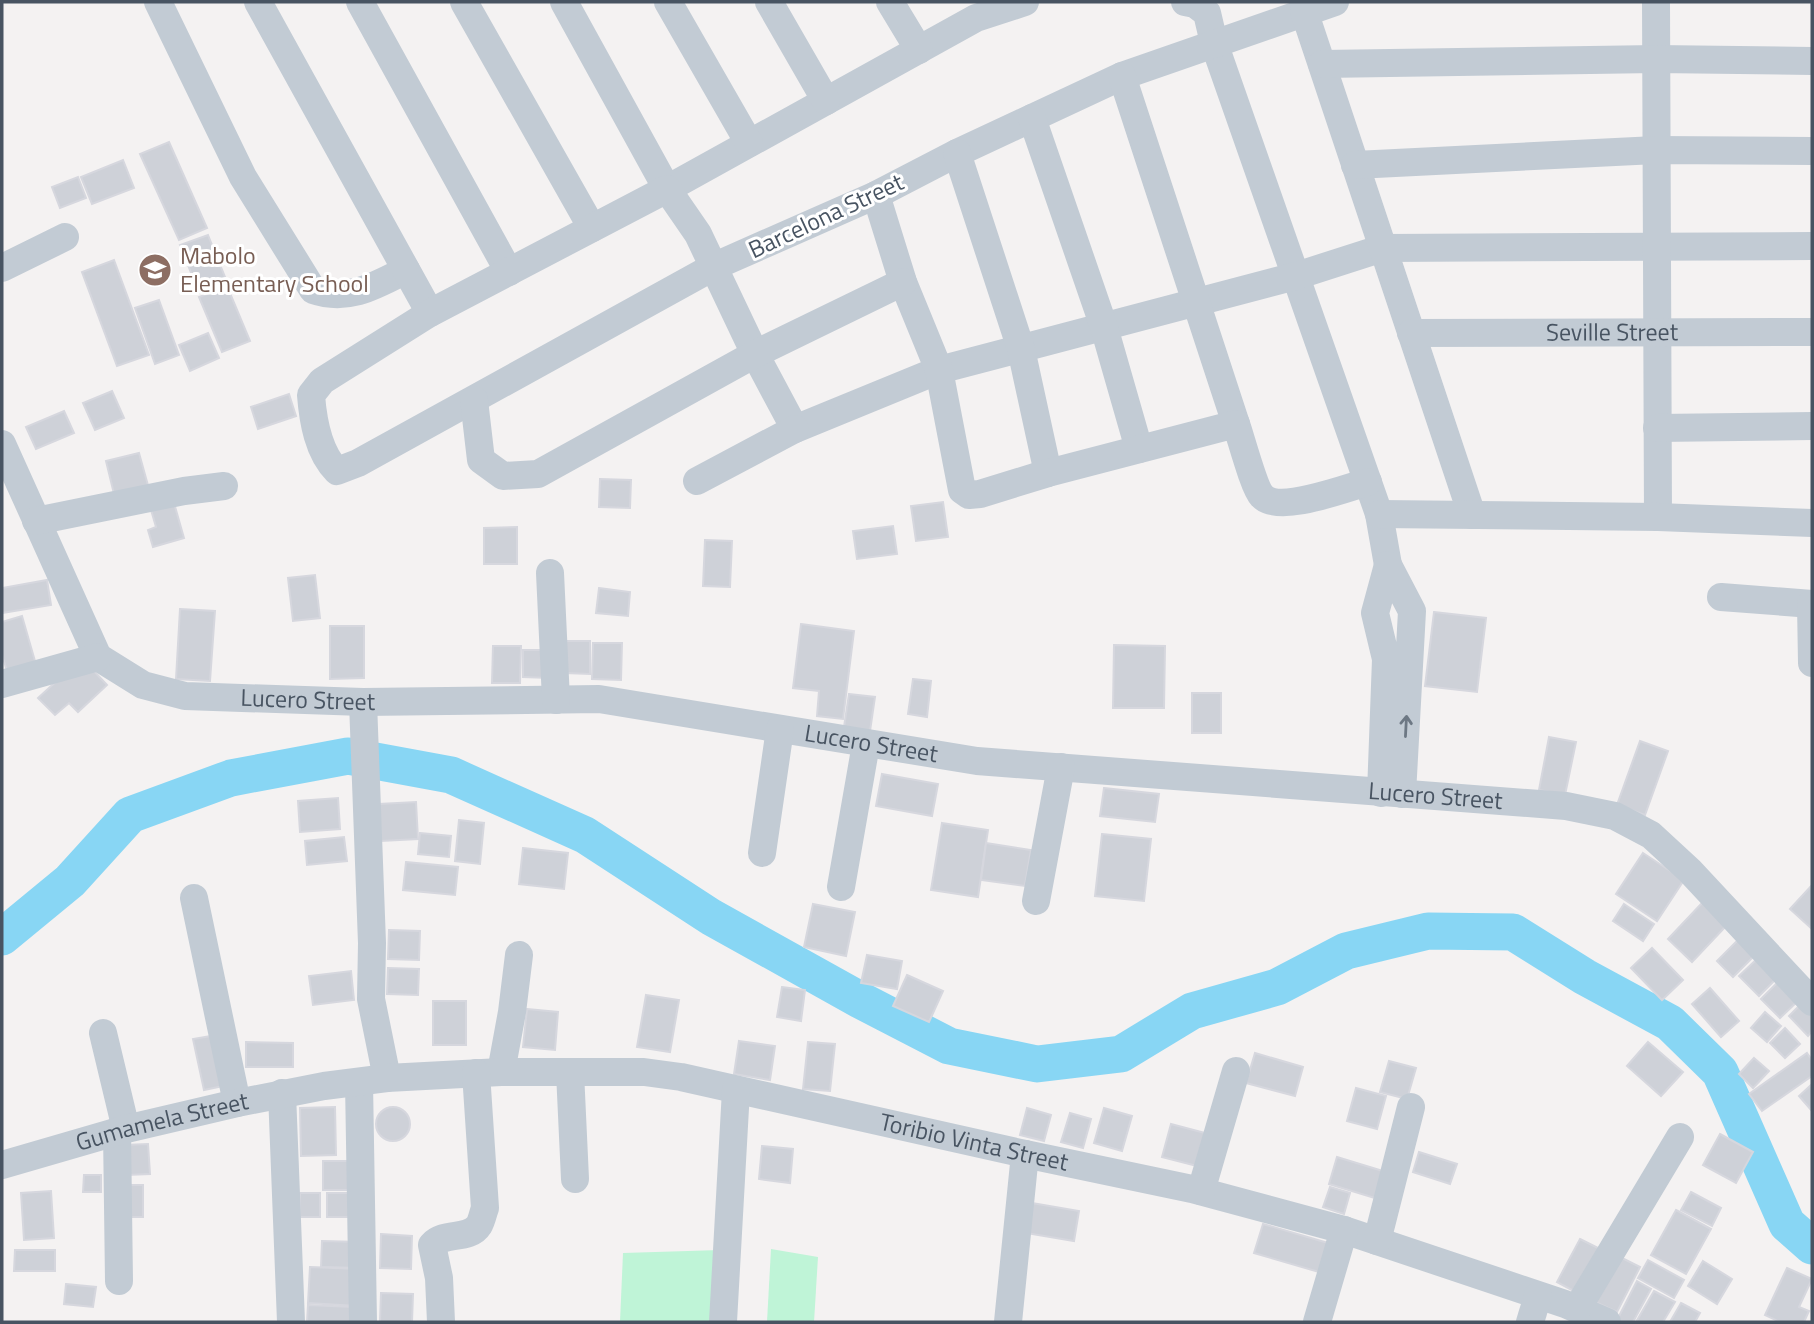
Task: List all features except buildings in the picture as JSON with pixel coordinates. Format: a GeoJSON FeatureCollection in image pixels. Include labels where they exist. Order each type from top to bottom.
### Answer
{"type":"FeatureCollection","features":[{"type":"Feature","properties":{"kind":"street"},"geometry":{"type":"LineString","coordinates":[[158,2],[243,177],[313,290],[340,296],[368,290],[406,270]]}},
{"type":"Feature","properties":{"kind":"street"},"geometry":{"type":"LineString","coordinates":[[258,2],[430,313],[667,189],[976,18],[1025,2]]}},
{"type":"Feature","properties":{"kind":"street"},"geometry":{"type":"LineString","coordinates":[[360,2],[509,272]]}},
{"type":"Feature","properties":{"kind":"street"},"geometry":{"type":"LineString","coordinates":[[464,2],[592,228]]}},
{"type":"Feature","properties":{"kind":"street"},"geometry":{"type":"LineString","coordinates":[[564,2],[667,189],[698,234],[755,354],[795,429]]}},
{"type":"Feature","properties":{"kind":"street"},"geometry":{"type":"LineString","coordinates":[[668,2],[749,143]]}},
{"type":"Feature","properties":{"kind":"street"},"geometry":{"type":"LineString","coordinates":[[769,2],[826,101]]}},
{"type":"Feature","properties":{"kind":"street"},"geometry":{"type":"LineString","coordinates":[[890,2],[919,50]]}},
{"type":"Feature","properties":{"kind":"street"},"geometry":{"type":"LineString","coordinates":[[1185,2],[1195,4],[1207,13],[1213,43],[1379,514],[1388,565],[1412,611],[1392,794]]}},
{"type":"Feature","properties":{"kind":"street","name":"Barcelona Street"},"geometry":{"type":"LineString","coordinates":[[430,313],[323,381],[311,395],[313,415],[326,460],[337,471],[358,463],[715,266],[876,195],[957,153],[1122,76],[1335,2]]}},
{"type":"Feature","properties":{"kind":"street"},"geometry":{"type":"LineString","coordinates":[[1656,2],[1658,517]]}},
{"type":"Feature","properties":{"kind":"street"},"geometry":{"type":"LineString","coordinates":[[1304,11],[1472,515]]}},
{"type":"Feature","properties":{"kind":"street"},"geometry":{"type":"LineString","coordinates":[[1322,64],[1656,59],[1812,61]]}},
{"type":"Feature","properties":{"kind":"street"},"geometry":{"type":"LineString","coordinates":[[1122,76],[1261,495],[1273,503],[1292,502],[1368,482]]}},
{"type":"Feature","properties":{"kind":"street"},"geometry":{"type":"LineString","coordinates":[[1032,118],[1104,327],[1139,449]]}},
{"type":"Feature","properties":{"kind":"street"},"geometry":{"type":"LineString","coordinates":[[1355,165],[1656,150],[1812,151]]}},
{"type":"Feature","properties":{"kind":"street"},"geometry":{"type":"LineString","coordinates":[[957,153],[1021,349],[1048,473]]}},
{"type":"Feature","properties":{"kind":"street"},"geometry":{"type":"LineString","coordinates":[[876,195],[903,282],[939,370],[962,490],[970,495],[980,494],[1048,473],[1236,424]]}},
{"type":"Feature","properties":{"kind":"street"},"geometry":{"type":"LineString","coordinates":[[2,268],[65,237]]}},
{"type":"Feature","properties":{"kind":"street"},"geometry":{"type":"LineString","coordinates":[[697,481],[795,429],[939,370],[1296,276],[1383,248],[1812,246]]}},
{"type":"Feature","properties":{"kind":"street"},"geometry":{"type":"LineString","coordinates":[[474,400],[481,460],[503,476],[538,474],[755,354],[903,282]]}},
{"type":"Feature","properties":{"kind":"street","name":"Seville Street"},"geometry":{"type":"LineString","coordinates":[[1411,333],[1812,332]]}},
{"type":"Feature","properties":{"kind":"street"},"geometry":{"type":"LineString","coordinates":[[1657,428],[1812,426]]}},
{"type":"Feature","properties":{"kind":"street"},"geometry":{"type":"LineString","coordinates":[[2,444],[98,657],[2,684]]}},
{"type":"Feature","properties":{"kind":"street"},"geometry":{"type":"LineString","coordinates":[[36,520],[184,491],[225,486]]}},
{"type":"Feature","properties":{"kind":"street"},"geometry":{"type":"LineString","coordinates":[[1379,514],[1658,517],[1812,523]]}},
{"type":"Feature","properties":{"kind":"street"},"geometry":{"type":"LineString","coordinates":[[1388,565],[1375,613],[1386,659],[1392,794]]}},
{"type":"Feature","properties":{"kind":"street"},"geometry":{"type":"LineString","coordinates":[[550,573],[556,700]]}},
{"type":"Feature","properties":{"kind":"street"},"geometry":{"type":"LineString","coordinates":[[1721,597],[1812,604],[1812,663]]}},
{"type":"Feature","properties":{"kind":"street"},"geometry":{"type":"LineString","coordinates":[[1382,635],[1411,634]]}},
{"type":"Feature","properties":{"kind":"street","name":"Lucero Street"},"geometry":{"type":"LineString","coordinates":[[98,657],[143,685],[185,696],[363,702],[599,699],[978,761],[1566,806],[1615,816],[1651,835],[1690,871],[1812,1002]]}},
{"type":"Feature","properties":{"kind":"street"},"geometry":{"type":"LineString","coordinates":[[363,702],[373,1080],[363,1322]]}},
{"type":"Feature","properties":{"kind":"street"},"geometry":{"type":"LineString","coordinates":[[762,853],[780,729]]}},
{"type":"Feature","properties":{"kind":"street"},"geometry":{"type":"LineString","coordinates":[[841,887],[866,744]]}},
{"type":"Feature","properties":{"kind":"street"},"geometry":{"type":"LineString","coordinates":[[1037,901],[1061,768]]}},
{"type":"Feature","properties":{"kind":"street"},"geometry":{"type":"LineString","coordinates":[[194,898],[237,1103]]}},
{"type":"Feature","properties":{"kind":"street"},"geometry":{"type":"LineString","coordinates":[[441,1322],[439,1278],[432,1245],[443,1237],[471,1233],[479,1226],[485,1208],[489,1072],[512,1012],[519,955]]}},
{"type":"Feature","properties":{"kind":"street"},"geometry":{"type":"LineString","coordinates":[[103,1033],[121,1130],[119,1281]]}},
{"type":"Feature","properties":{"kind":"street"},"geometry":{"type":"LineString","coordinates":[[1201,1191],[1236,1071]]}},
{"type":"Feature","properties":{"kind":"street","name":"Toribio Vinta Street"},"geometry":{"type":"LineString","coordinates":[[324,1086],[489,1072],[645,1072],[681,1077],[1201,1191],[1377,1241],[1534,1309],[1577,1309],[1607,1322]]}},
{"type":"Feature","properties":{"kind":"street"},"geometry":{"type":"LineString","coordinates":[[570,1072],[575,1179]]}},
{"type":"Feature","properties":{"kind":"street","name":"Gumamela Street"},"geometry":{"type":"LineString","coordinates":[[2,1166],[121,1130],[324,1086]]}},
{"type":"Feature","properties":{"kind":"street"},"geometry":{"type":"LineString","coordinates":[[723,1322],[736,1090]]}},
{"type":"Feature","properties":{"kind":"street"},"geometry":{"type":"LineString","coordinates":[[282,1093],[291,1322]]}},
{"type":"Feature","properties":{"kind":"street"},"geometry":{"type":"LineString","coordinates":[[1377,1241],[1412,1107]]}},
{"type":"Feature","properties":{"kind":"street"},"geometry":{"type":"LineString","coordinates":[[1577,1309],[1680,1137]]}},
{"type":"Feature","properties":{"kind":"street"},"geometry":{"type":"LineString","coordinates":[[1008,1322],[1025,1154]]}},
{"type":"Feature","properties":{"kind":"street"},"geometry":{"type":"LineString","coordinates":[[1317,1322],[1345,1230]]}},
{"type":"Feature","properties":{"kind":"green space"},"geometry":{"type":"Polygon","coordinates":[[[771,1249],[818,1257],[814,1322],[767,1322],[771,1249]]]}},
{"type":"Feature","properties":{"kind":"green space"},"geometry":{"type":"Polygon","coordinates":[[[720,1250],[718,1322],[620,1322],[623,1253],[720,1250]]]}},
{"type":"Feature","properties":{"kind":"waterway"},"geometry":{"type":"LineString","coordinates":[[2,937],[70,881],[130,815],[231,778],[348,756],[451,775],[585,835],[711,917],[949,1046],[1037,1064],[1121,1054],[1192,1011],[1277,987],[1346,951],[1428,931],[1513,932],[1585,977],[1670,1023],[1720,1072],[1787,1224],[1812,1246]]}},
{"type":"Feature","properties":{"kind":"place","name":"Mabolo Elementary School"},"geometry":{"type":"Point","coordinates":[155,270]}}]}
